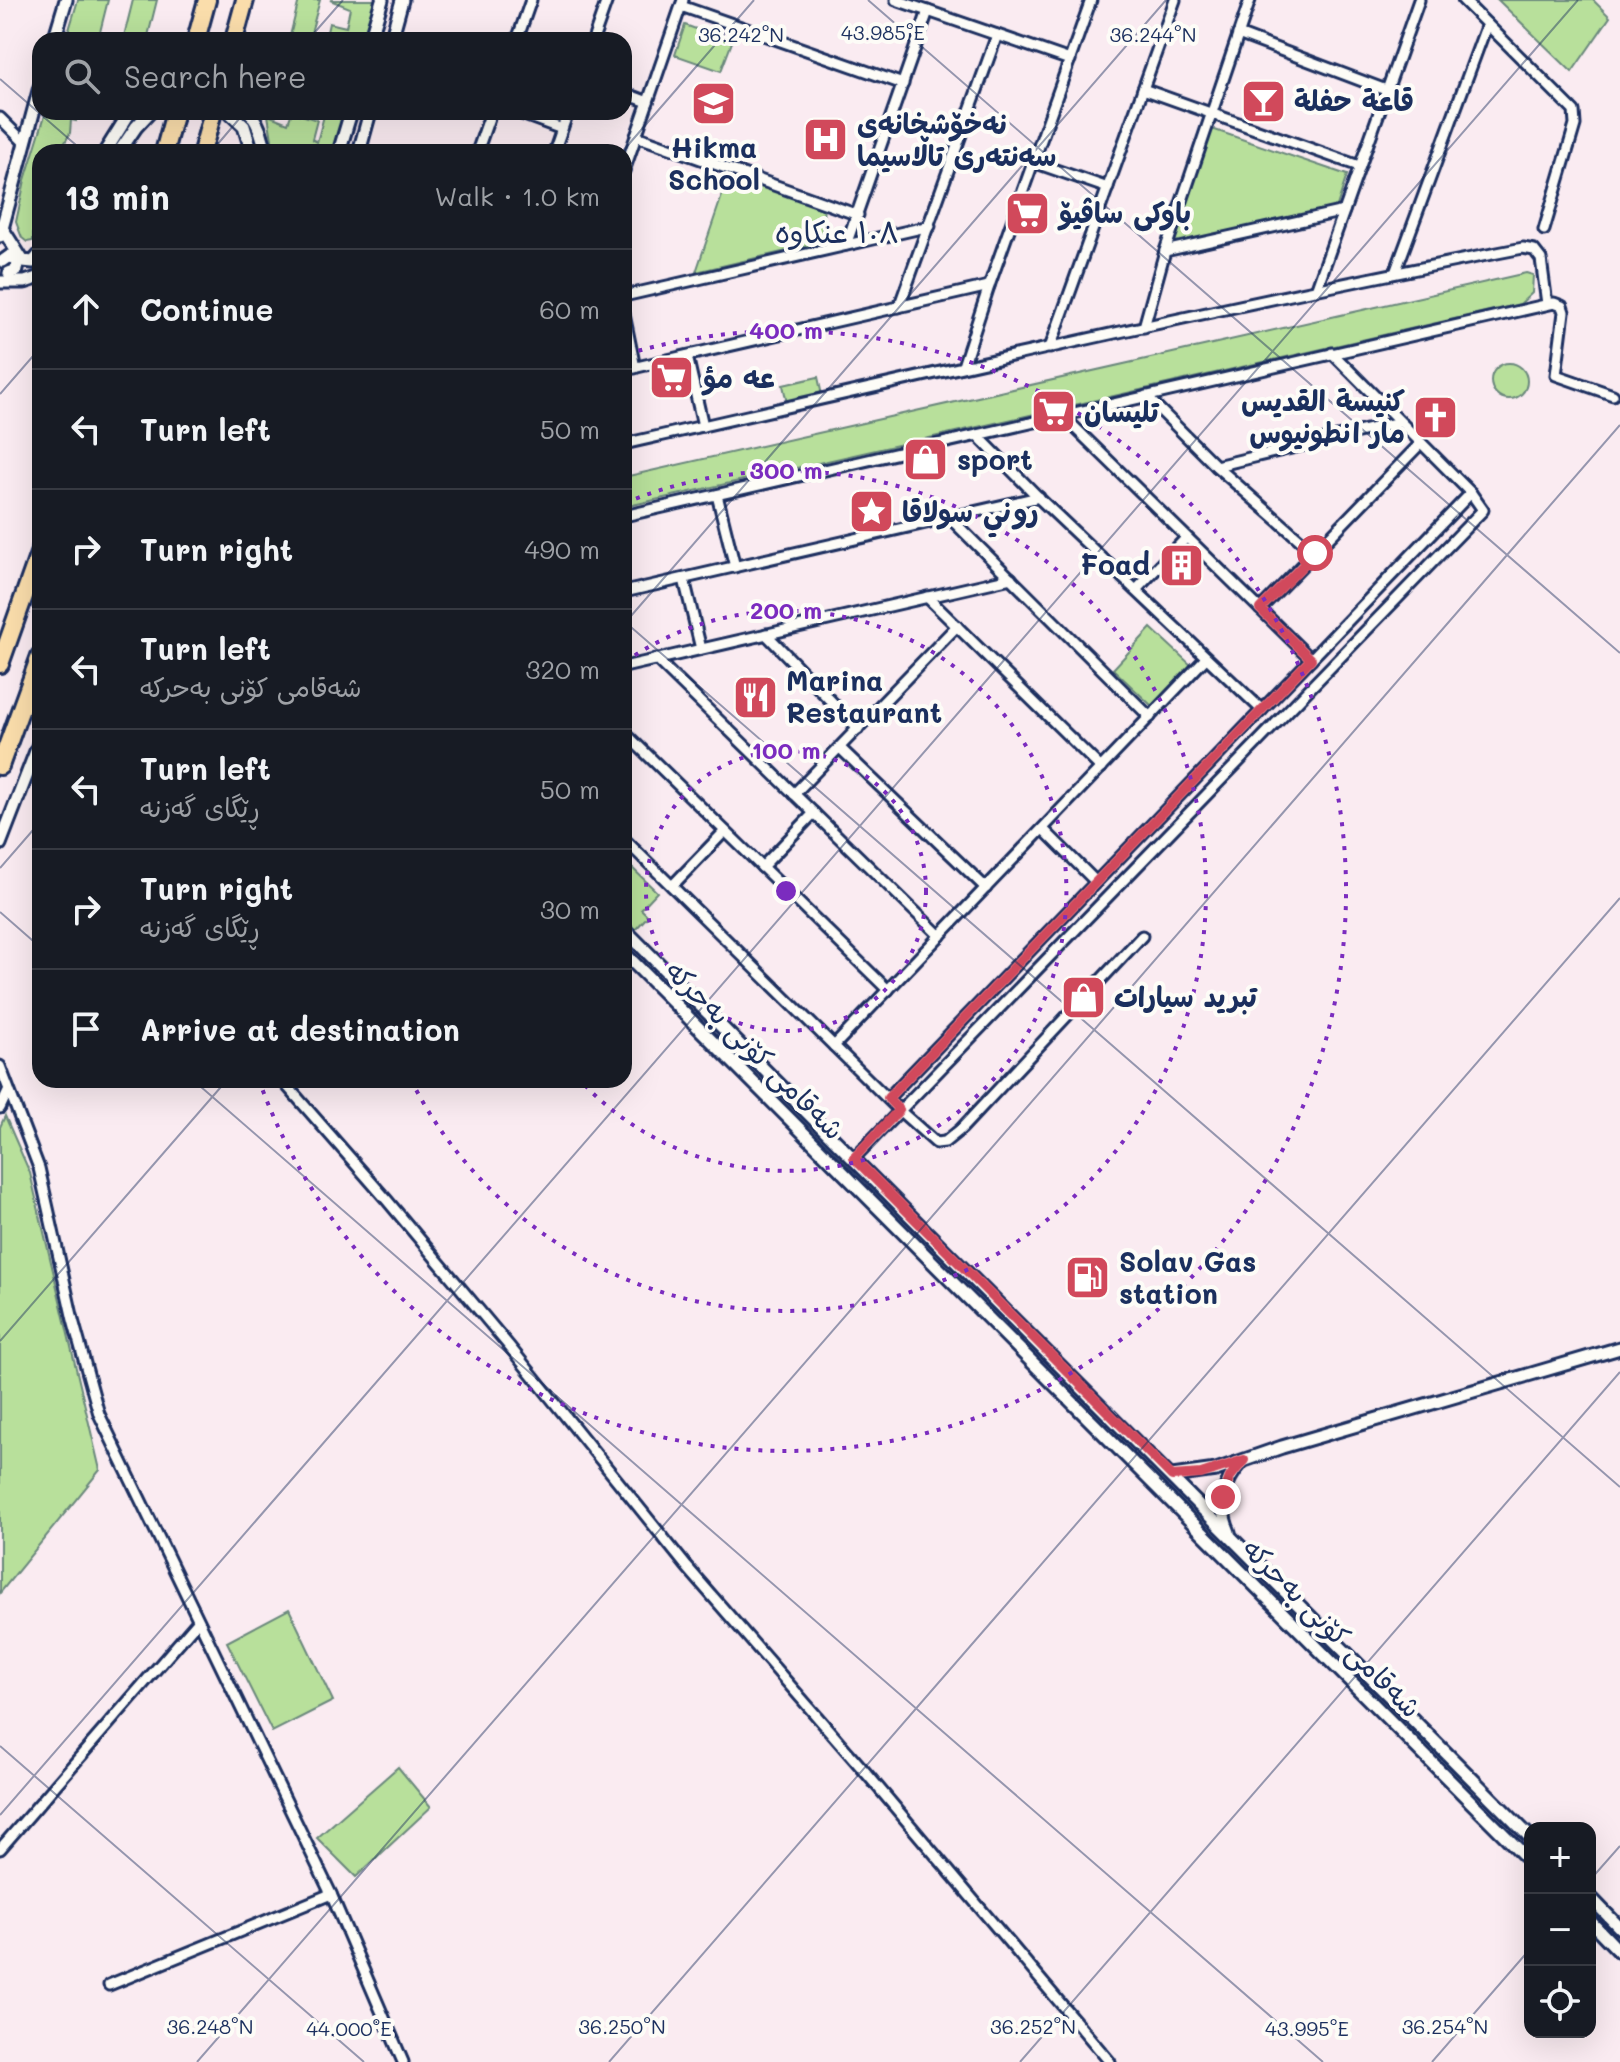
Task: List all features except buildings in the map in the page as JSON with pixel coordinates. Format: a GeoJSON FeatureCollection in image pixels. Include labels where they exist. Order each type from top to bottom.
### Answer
{"type":"FeatureCollection","features":[{"type":"Feature","properties":{"kind":"highway"},"geometry":{"type":"LineString","coordinates":[[198,32],[207,0]]}},
{"type":"Feature","properties":{"kind":"highway"},"geometry":{"type":"LineString","coordinates":[[236,32],[245,0]]}},
{"type":"Feature","properties":{"kind":"highway"},"geometry":{"type":"LineString","coordinates":[[166,144],[173,120]]}},
{"type":"Feature","properties":{"kind":"highway"},"geometry":{"type":"LineString","coordinates":[[204,144],[211,120]]}},
{"type":"Feature","properties":{"kind":"highway"},"geometry":{"type":"LineString","coordinates":[[0,664],[32,574]]}},
{"type":"Feature","properties":{"kind":"highway"},"geometry":{"type":"LineString","coordinates":[[0,766],[32,678]]}},
{"type":"Feature","properties":{"kind":"street"},"geometry":{"type":"LineString","coordinates":[[56,32],[66,0]]}},
{"type":"Feature","properties":{"kind":"street"},"geometry":{"type":"LineString","coordinates":[[373,32],[382,0]]}},
{"type":"Feature","properties":{"kind":"street"},"geometry":{"type":"LineString","coordinates":[[393,32],[402,0]]}},
{"type":"Feature","properties":{"kind":"street"},"geometry":{"type":"LineString","coordinates":[[520,32],[531,0]]}},
{"type":"Feature","properties":{"kind":"street"},"geometry":{"type":"LineString","coordinates":[[596,32],[607,0]]}},
{"type":"Feature","properties":{"kind":"street"},"geometry":{"type":"LineString","coordinates":[[896,0],[1070,60]]}},
{"type":"Feature","properties":{"kind":"street"},"geometry":{"type":"LineString","coordinates":[[963,366],[1091,0]]}},
{"type":"Feature","properties":{"kind":"street"},"geometry":{"type":"LineString","coordinates":[[1050,348],[1175,0]]}},
{"type":"Feature","properties":{"kind":"street"},"geometry":{"type":"LineString","coordinates":[[1144,327],[1165,251],[1250,0]]}},
{"type":"Feature","properties":{"kind":"street"},"geometry":{"type":"LineString","coordinates":[[1316,290],[1419,0]]}},
{"type":"Feature","properties":{"kind":"street"},"geometry":{"type":"LineString","coordinates":[[1463,0],[1569,104],[1575,116],[1544,230]]}},
{"type":"Feature","properties":{"kind":"street"},"geometry":{"type":"LineString","coordinates":[[632,148],[682,3],[903,84]]}},
{"type":"Feature","properties":{"kind":"street"},"geometry":{"type":"LineString","coordinates":[[846,245],[928,11]]}},
{"type":"Feature","properties":{"kind":"street"},"geometry":{"type":"LineString","coordinates":[[376,21],[395,26]]}},
{"type":"Feature","properties":{"kind":"street"},"geometry":{"type":"LineString","coordinates":[[1395,273],[1487,24]]}},
{"type":"Feature","properties":{"kind":"street"},"geometry":{"type":"LineString","coordinates":[[1238,34],[1386,90]]}},
{"type":"Feature","properties":{"kind":"street"},"geometry":{"type":"LineString","coordinates":[[899,307],[997,35]]}},
{"type":"Feature","properties":{"kind":"street"},"geometry":{"type":"LineString","coordinates":[[1143,89],[1359,166]]}},
{"type":"Feature","properties":{"kind":"street"},"geometry":{"type":"LineString","coordinates":[[632,96],[648,102]]}},
{"type":"Feature","properties":{"kind":"street"},"geometry":{"type":"LineString","coordinates":[[21,261],[1,230],[32,114]]}},
{"type":"Feature","properties":{"kind":"street"},"geometry":{"type":"LineString","coordinates":[[0,118],[24,142]]}},
{"type":"Feature","properties":{"kind":"street"},"geometry":{"type":"LineString","coordinates":[[110,144],[125,120]]}},
{"type":"Feature","properties":{"kind":"street"},"geometry":{"type":"LineString","coordinates":[[124,144],[143,120]]}},
{"type":"Feature","properties":{"kind":"street"},"geometry":{"type":"LineString","coordinates":[[238,120],[244,126],[250,144]]}},
{"type":"Feature","properties":{"kind":"street"},"geometry":{"type":"LineString","coordinates":[[255,120],[265,144]]}},
{"type":"Feature","properties":{"kind":"street"},"geometry":{"type":"LineString","coordinates":[[341,144],[349,120]]}},
{"type":"Feature","properties":{"kind":"street"},"geometry":{"type":"LineString","coordinates":[[361,144],[368,120]]}},
{"type":"Feature","properties":{"kind":"street"},"geometry":{"type":"LineString","coordinates":[[480,144],[488,120]]}},
{"type":"Feature","properties":{"kind":"street"},"geometry":{"type":"LineString","coordinates":[[538,120],[562,129]]}},
{"type":"Feature","properties":{"kind":"street"},"geometry":{"type":"LineString","coordinates":[[557,144],[565,120]]}},
{"type":"Feature","properties":{"kind":"street"},"geometry":{"type":"LineString","coordinates":[[636,136],[858,215]]}},
{"type":"Feature","properties":{"kind":"street"},"geometry":{"type":"LineString","coordinates":[[1033,162],[1108,188]]}},
{"type":"Feature","properties":{"kind":"street"},"geometry":{"type":"LineString","coordinates":[[1165,251],[1344,211]]}},
{"type":"Feature","properties":{"kind":"street"},"geometry":{"type":"LineString","coordinates":[[632,294],[930,226]]}},
{"type":"Feature","properties":{"kind":"street"},"geometry":{"type":"LineString","coordinates":[[632,442],[963,366],[1395,273],[1531,248],[1541,259],[1547,304]]}},
{"type":"Feature","properties":{"kind":"street"},"geometry":{"type":"LineString","coordinates":[[21,261],[32,262]]}},
{"type":"Feature","properties":{"kind":"street"},"geometry":{"type":"LineString","coordinates":[[4,268],[17,270],[21,261]]}},
{"type":"Feature","properties":{"kind":"street"},"geometry":{"type":"LineString","coordinates":[[4,268],[25,282],[32,280]]}},
{"type":"Feature","properties":{"kind":"street"},"geometry":{"type":"LineString","coordinates":[[632,369],[989,286]]}},
{"type":"Feature","properties":{"kind":"street"},"geometry":{"type":"LineString","coordinates":[[632,514],[1547,304],[1560,304],[1564,312],[1556,375],[1613,395]]}},
{"type":"Feature","properties":{"kind":"street"},"geometry":{"type":"LineString","coordinates":[[632,353],[635,368]]}},
{"type":"Feature","properties":{"kind":"street"},"geometry":{"type":"LineString","coordinates":[[854,1158],[1483,510],[1471,493],[1332,353]]}},
{"type":"Feature","properties":{"kind":"street"},"geometry":{"type":"LineString","coordinates":[[687,356],[703,426]]}},
{"type":"Feature","properties":{"kind":"street"},"geometry":{"type":"LineString","coordinates":[[1146,396],[1216,466],[1315,553]]}},
{"type":"Feature","properties":{"kind":"street"},"geometry":{"type":"LineString","coordinates":[[1062,415],[1311,659]]}},
{"type":"Feature","properties":{"kind":"street"},"geometry":{"type":"LineString","coordinates":[[1216,466],[1400,422]]}},
{"type":"Feature","properties":{"kind":"street"},"geometry":{"type":"LineString","coordinates":[[977,435],[1262,710]]}},
{"type":"Feature","properties":{"kind":"street"},"geometry":{"type":"LineString","coordinates":[[1260,609],[1421,443]]}},
{"type":"Feature","properties":{"kind":"street"},"geometry":{"type":"LineString","coordinates":[[888,1098],[1471,493]]}},
{"type":"Feature","properties":{"kind":"street"},"geometry":{"type":"LineString","coordinates":[[717,495],[735,567]]}},
{"type":"Feature","properties":{"kind":"street"},"geometry":{"type":"LineString","coordinates":[[632,590],[1039,497]]}},
{"type":"Feature","properties":{"kind":"street"},"geometry":{"type":"LineString","coordinates":[[950,518],[1150,717]]}},
{"type":"Feature","properties":{"kind":"street"},"geometry":{"type":"LineString","coordinates":[[1136,590],[1186,538]]}},
{"type":"Feature","properties":{"kind":"street"},"geometry":{"type":"LineString","coordinates":[[632,665],[1011,578]]}},
{"type":"Feature","properties":{"kind":"street"},"geometry":{"type":"LineString","coordinates":[[684,579],[701,649]]}},
{"type":"Feature","properties":{"kind":"street"},"geometry":{"type":"LineString","coordinates":[[927,597],[1101,768]]}},
{"type":"Feature","properties":{"kind":"street"},"geometry":{"type":"LineString","coordinates":[[794,794],[957,626]]}},
{"type":"Feature","properties":{"kind":"street"},"geometry":{"type":"LineString","coordinates":[[766,634],[858,729]]}},
{"type":"Feature","properties":{"kind":"street"},"geometry":{"type":"LineString","coordinates":[[834,1046],[1206,658]]}},
{"type":"Feature","properties":{"kind":"street"},"geometry":{"type":"LineString","coordinates":[[656,659],[940,936]]}},
{"type":"Feature","properties":{"kind":"street"},"geometry":{"type":"LineString","coordinates":[[632,740],[888,990]]}},
{"type":"Feature","properties":{"kind":"street"},"geometry":{"type":"LineString","coordinates":[[840,748],[986,888]]}},
{"type":"Feature","properties":{"kind":"street"},"geometry":{"type":"LineString","coordinates":[[0,844],[32,762]]}},
{"type":"Feature","properties":{"kind":"street"},"geometry":{"type":"LineString","coordinates":[[762,867],[814,813]]}},
{"type":"Feature","properties":{"kind":"street"},"geometry":{"type":"LineString","coordinates":[[1043,829],[1096,882]]}},
{"type":"Feature","properties":{"kind":"street"},"geometry":{"type":"LineString","coordinates":[[672,886],[725,831]]}},
{"type":"Feature","properties":{"kind":"street"},"geometry":{"type":"LineString","coordinates":[[632,847],[936,1143],[952,1138],[1142,936]]}},
{"type":"Feature","properties":{"kind":"street","name":"شەقامی کۆنی بەحرکە"},"geometry":{"type":"LineString","coordinates":[[632,937],[1524,1831]]}},
{"type":"Feature","properties":{"kind":"street","name":"شەقامی کۆنی بەحرکە"},"geometry":{"type":"LineString","coordinates":[[632,961],[1524,1855]]}},
{"type":"Feature","properties":{"kind":"street"},"geometry":{"type":"LineString","coordinates":[[0,1066],[39,1168],[73,1320],[99,1414],[331,1894],[403,2062]]}},
{"type":"Feature","properties":{"kind":"street"},"geometry":{"type":"LineString","coordinates":[[289,1088],[489,1322],[687,1567],[1110,2062]]}},
{"type":"Feature","properties":{"kind":"street"},"geometry":{"type":"LineString","coordinates":[[0,1108],[8,1091]]}},
{"type":"Feature","properties":{"kind":"street"},"geometry":{"type":"LineString","coordinates":[[1172,1476],[1201,1474],[1620,1348]]}},
{"type":"Feature","properties":{"kind":"street"},"geometry":{"type":"LineString","coordinates":[[1233,1538],[1224,1519],[1223,1497],[1230,1477],[1244,1460]]}},
{"type":"Feature","properties":{"kind":"street"},"geometry":{"type":"LineString","coordinates":[[0,1849],[198,1621]]}},
{"type":"Feature","properties":{"kind":"street"},"geometry":{"type":"LineString","coordinates":[[109,1985],[331,1894]]}},
{"type":"Feature","properties":{"kind":"street"},"geometry":{"type":"LineString","coordinates":[[1596,1903],[1620,1928]]}},
{"type":"Feature","properties":{"kind":"street"},"geometry":{"type":"LineString","coordinates":[[1596,1927],[1620,1952]]}},
{"type":"Feature","properties":{"kind":"green space"},"geometry":{"type":"Polygon","coordinates":[[[78,0],[108,0],[100,32],[68,32],[78,0]]]}},
{"type":"Feature","properties":{"kind":"green space"},"geometry":{"type":"Polygon","coordinates":[[[133,0],[157,0],[149,32],[125,32],[133,0]]]}},
{"type":"Feature","properties":{"kind":"green space"},"geometry":{"type":"Polygon","coordinates":[[[299,0],[320,0],[311,32],[291,32],[299,0]]]}},
{"type":"Feature","properties":{"kind":"green space"},"geometry":{"type":"Polygon","coordinates":[[[330,0],[376,0],[367,32],[327,32],[329,23],[346,27],[350,8],[330,0]]]}},
{"type":"Feature","properties":{"kind":"green space"},"geometry":{"type":"Polygon","coordinates":[[[1498,0],[1593,0],[1610,17],[1572,72],[1498,0]]]}},
{"type":"Feature","properties":{"kind":"green space"},"geometry":{"type":"Polygon","coordinates":[[[685,25],[732,42],[721,71],[675,55],[685,25]]]}},
{"type":"Feature","properties":{"kind":"green space"},"geometry":{"type":"Polygon","coordinates":[[[44,120],[71,120],[70,133],[64,144],[36,144],[44,120]]]}},
{"type":"Feature","properties":{"kind":"green space"},"geometry":{"type":"Polygon","coordinates":[[[269,120],[288,123],[289,120],[317,120],[312,139],[317,142],[323,120],[342,120],[335,144],[273,144],[269,120]]]}},
{"type":"Feature","properties":{"kind":"green space"},"geometry":{"type":"Polygon","coordinates":[[[1212,129],[1347,175],[1336,209],[1172,244],[1212,129]]]}},
{"type":"Feature","properties":{"kind":"green space"},"geometry":{"type":"Polygon","coordinates":[[[32,157],[32,241],[27,242],[22,238],[16,222],[32,157]]]}},
{"type":"Feature","properties":{"kind":"green space"},"geometry":{"type":"Polygon","coordinates":[[[729,175],[824,206],[821,243],[696,272],[729,175]]]}},
{"type":"Feature","properties":{"kind":"green space"},"geometry":{"type":"Polygon","coordinates":[[[1526,273],[1533,275],[1532,293],[1520,304],[632,505],[632,475],[1526,273]]]}},
{"type":"Feature","properties":{"kind":"green space"},"geometry":{"type":"Polygon","coordinates":[[[1509,363],[1521,369],[1527,381],[1521,393],[1509,399],[1497,393],[1491,381],[1497,369],[1509,363]]]}},
{"type":"Feature","properties":{"kind":"green space"},"geometry":{"type":"Polygon","coordinates":[[[818,377],[823,400],[788,408],[783,385],[818,377]]]}},
{"type":"Feature","properties":{"kind":"green space"},"geometry":{"type":"Polygon","coordinates":[[[1151,628],[1193,667],[1154,708],[1113,669],[1151,628]]]}},
{"type":"Feature","properties":{"kind":"green space"},"geometry":{"type":"Polygon","coordinates":[[[632,868],[657,892],[641,909],[648,916],[634,931],[632,868]]]}},
{"type":"Feature","properties":{"kind":"green space"},"geometry":{"type":"Polygon","coordinates":[[[5,1116],[30,1173],[100,1470],[0,1593],[0,1127],[5,1116]]]}},
{"type":"Feature","properties":{"kind":"green space"},"geometry":{"type":"Polygon","coordinates":[[[289,1609],[333,1701],[272,1732],[227,1642],[289,1609]]]}},
{"type":"Feature","properties":{"kind":"green space"},"geometry":{"type":"Polygon","coordinates":[[[398,1767],[431,1807],[356,1877],[317,1838],[398,1767]]]}},
{"type":"Feature","properties":{"kind":"place","name":"قاعة حفلة"},"geometry":{"type":"Point","coordinates":[1263,101]}},
{"type":"Feature","properties":{"kind":"place","name":"Hikma School"},"geometry":{"type":"Point","coordinates":[714,104]}},
{"type":"Feature","properties":{"kind":"place","name":"نەخۆشخانەی سەنتەری تاڵاسیما"},"geometry":{"type":"Point","coordinates":[826,140]}},
{"type":"Feature","properties":{"kind":"place","name":"باوکی ساڤیۆ"},"geometry":{"type":"Point","coordinates":[1028,213]}},
{"type":"Feature","properties":{"kind":"place","name":"عه مؤ"},"geometry":{"type":"Point","coordinates":[672,378]}},
{"type":"Feature","properties":{"kind":"place","name":"تليسان"},"geometry":{"type":"Point","coordinates":[1053,412]}},
{"type":"Feature","properties":{"kind":"place","name":"كنيسة القديس مار انطونيوس"},"geometry":{"type":"Point","coordinates":[1436,417]}},
{"type":"Feature","properties":{"kind":"place","name":"sport"},"geometry":{"type":"Point","coordinates":[926,460]}},
{"type":"Feature","properties":{"kind":"place","name":"روني سولاقا"},"geometry":{"type":"Point","coordinates":[871,512]}},
{"type":"Feature","properties":{"kind":"place","name":"Foad"},"geometry":{"type":"Point","coordinates":[1181,565]}},
{"type":"Feature","properties":{"kind":"place","name":"Marina Restaurant"},"geometry":{"type":"Point","coordinates":[755,697]}},
{"type":"Feature","properties":{"kind":"place","name":"تبريد سيارات"},"geometry":{"type":"Point","coordinates":[1083,997]}},
{"type":"Feature","properties":{"kind":"place","name":"Solav Gas station"},"geometry":{"type":"Point","coordinates":[1088,1278]}},
{"type":"Feature","properties":{"kind":"district","name":"١٠٨ عنکاوە"},"geometry":{"type":"Point","coordinates":[837,233]}},
{"type":"Feature","properties":{"kind":"route"},"geometry":{"type":"LineString","coordinates":[[1223,1497],[1230,1477],[1244,1460],[1201,1474],[1172,1476],[854,1158],[899,1110],[888,1098],[1311,659],[1260,609],[1315,553]]}}]}
